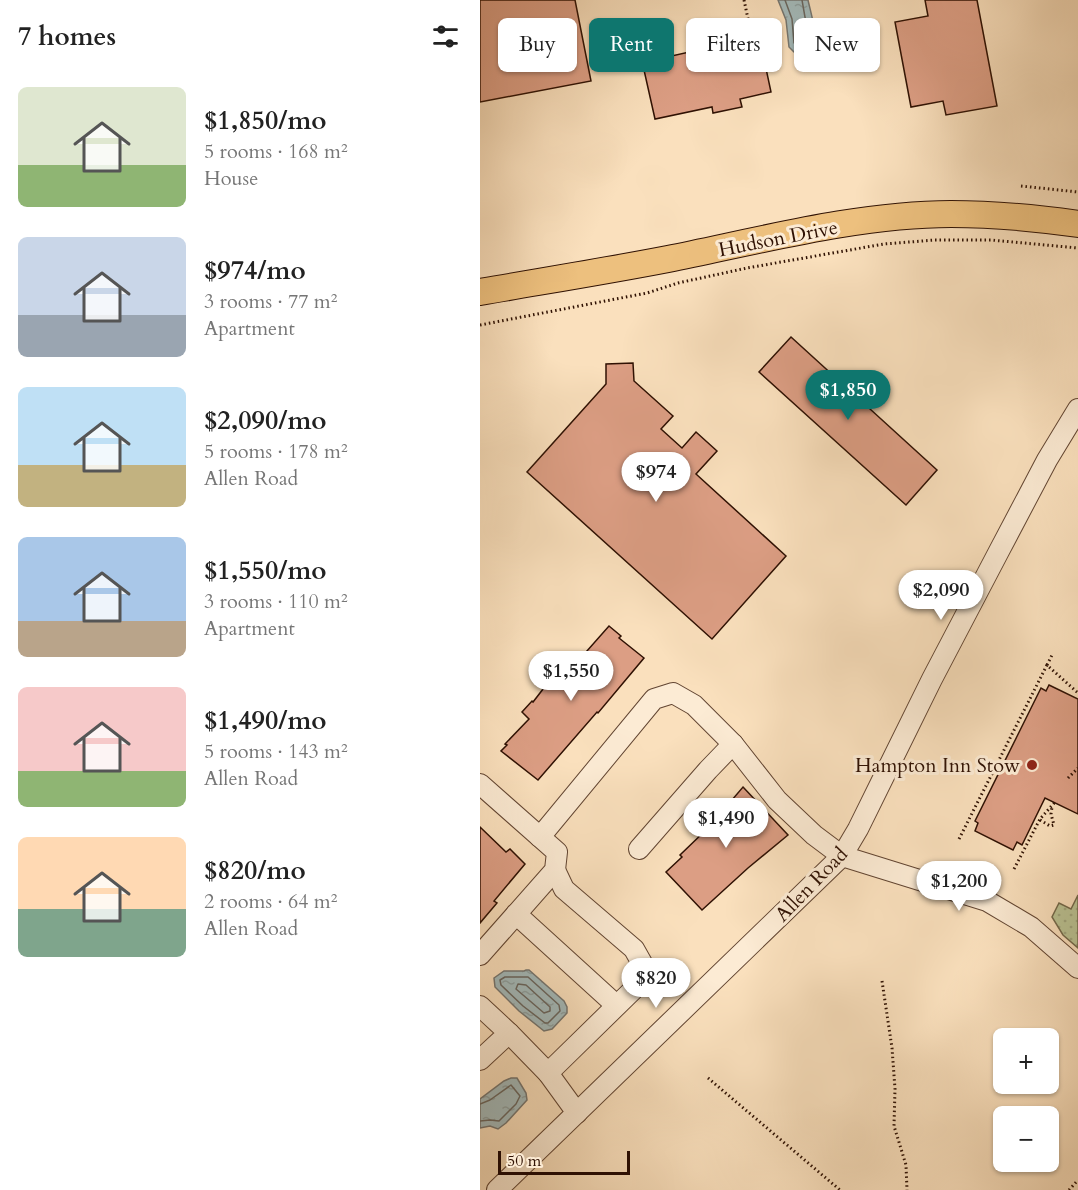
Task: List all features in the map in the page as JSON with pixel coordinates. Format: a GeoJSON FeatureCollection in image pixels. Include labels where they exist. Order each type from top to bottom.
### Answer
{"type":"FeatureCollection","features":[{"type":"Feature","properties":{"kind":"main road","name":"Hudson Drive"},"geometry":{"type":"LineString","coordinates":[[480,292],[873,220],[949,214],[1018,216],[1078,224]]}},
{"type":"Feature","properties":{"kind":"street","name":"Allen Road"},"geometry":{"type":"LineString","coordinates":[[497,1190],[842,856],[1047,460],[1078,409]]}},
{"type":"Feature","properties":{"kind":"street"},"geometry":{"type":"LineString","coordinates":[[540,837],[654,699],[673,693],[694,705],[734,744],[777,800],[814,835],[842,856],[987,901],[1031,927],[1078,968]]}},
{"type":"Feature","properties":{"kind":"street"},"geometry":{"type":"LineString","coordinates":[[639,849],[708,770],[734,744]]}},
{"type":"Feature","properties":{"kind":"street"},"geometry":{"type":"LineString","coordinates":[[480,784],[557,852],[555,870],[564,889],[634,949],[643,965],[640,983],[548,1072]]}},
{"type":"Feature","properties":{"kind":"street"},"geometry":{"type":"LineString","coordinates":[[480,955],[555,870]]}},
{"type":"Feature","properties":{"kind":"street"},"geometry":{"type":"LineString","coordinates":[[516,914],[616,1005]]}},
{"type":"Feature","properties":{"kind":"street"},"geometry":{"type":"LineString","coordinates":[[480,1006],[548,1072],[577,1113]]}},
{"type":"Feature","properties":{"kind":"street"},"geometry":{"type":"LineString","coordinates":[[480,1059],[509,1033]]}},
{"type":"Feature","properties":{"kind":"path"},"geometry":{"type":"LineString","coordinates":[[744,0],[748,18]]}},
{"type":"Feature","properties":{"kind":"path"},"geometry":{"type":"LineString","coordinates":[[1022,186],[1078,192]]}},
{"type":"Feature","properties":{"kind":"path"},"geometry":{"type":"LineString","coordinates":[[480,325],[647,293],[678,283],[747,268],[884,244],[935,240],[991,240],[1078,248]]}},
{"type":"Feature","properties":{"kind":"path"},"geometry":{"type":"LineString","coordinates":[[958,839],[1052,655]]}},
{"type":"Feature","properties":{"kind":"path"},"geometry":{"type":"LineString","coordinates":[[1047,665],[1078,693]]}},
{"type":"Feature","properties":{"kind":"path"},"geometry":{"type":"LineString","coordinates":[[1068,778],[1078,768]]}},
{"type":"Feature","properties":{"kind":"path"},"geometry":{"type":"LineString","coordinates":[[1014,869],[1040,820],[1054,802]]}},
{"type":"Feature","properties":{"kind":"path"},"geometry":{"type":"LineString","coordinates":[[1040,820],[1054,825],[1052,807]]}},
{"type":"Feature","properties":{"kind":"path"},"geometry":{"type":"LineString","coordinates":[[882,981],[892,1048],[895,1089],[894,1126],[906,1165],[907,1190]]}},
{"type":"Feature","properties":{"kind":"path"},"geometry":{"type":"LineString","coordinates":[[708,1078],[840,1190]]}},
{"type":"Feature","properties":{"kind":"path"},"geometry":{"type":"LineString","coordinates":[[1069,1190],[1078,1180]]}},
{"type":"Feature","properties":{"kind":"green space"},"geometry":{"type":"Polygon","coordinates":[[[1078,895],[1078,948],[1063,935],[1052,917],[1059,903],[1071,909],[1078,895]]]}},
{"type":"Feature","properties":{"kind":"water"},"geometry":{"type":"Polygon","coordinates":[[[778,0],[808,0],[812,18],[794,18],[794,52],[789,47],[786,20],[778,0]]]}},
{"type":"Feature","properties":{"kind":"water"},"geometry":{"type":"Polygon","coordinates":[[[529,970],[564,1001],[567,1007],[567,1013],[552,1029],[544,1031],[519,1011],[495,987],[494,978],[504,971],[529,970]]]}},
{"type":"Feature","properties":{"kind":"water"},"geometry":{"type":"Polygon","coordinates":[[[511,1078],[517,1078],[526,1093],[527,1100],[498,1129],[490,1126],[480,1128],[480,1099],[511,1078]]]}},
{"type":"Feature","properties":{"kind":"building"},"geometry":{"type":"Polygon","coordinates":[[[480,0],[575,0],[591,81],[480,102],[480,0]]]}},
{"type":"Feature","properties":{"kind":"building"},"geometry":{"type":"Polygon","coordinates":[[[925,0],[977,0],[997,106],[946,115],[943,101],[911,107],[895,22],[928,16],[925,0]]]}},
{"type":"Feature","properties":{"kind":"building"},"geometry":{"type":"Polygon","coordinates":[[[686,53],[686,72],[767,72],[771,92],[740,99],[742,107],[713,113],[712,107],[655,119],[644,72],[674,72],[674,55],[686,53]]]}},
{"type":"Feature","properties":{"kind":"building"},"geometry":{"type":"Polygon","coordinates":[[[791,337],[937,470],[906,505],[759,372],[791,337]]]}},
{"type":"Feature","properties":{"kind":"building"},"geometry":{"type":"Polygon","coordinates":[[[633,363],[634,381],[673,416],[661,429],[682,448],[696,432],[717,451],[696,474],[786,556],[712,639],[527,472],[606,384],[606,364],[633,363]]]}},
{"type":"Feature","properties":{"kind":"building"},"geometry":{"type":"Polygon","coordinates":[[[609,626],[621,636],[619,638],[644,658],[538,780],[501,751],[529,719],[522,712],[533,702],[564,662],[565,664],[573,655],[579,660],[609,626]]]}},
{"type":"Feature","properties":{"kind":"building","name":"Hampton Inn Stow"},"geometry":{"type":"Polygon","coordinates":[[[1049,685],[1078,699],[1078,814],[1045,798],[1022,845],[1017,842],[1013,850],[975,831],[978,823],[975,821],[1041,688],[1046,691],[1049,685]]]}},
{"type":"Feature","properties":{"kind":"building"},"geometry":{"type":"Polygon","coordinates":[[[743,787],[788,835],[702,910],[666,872],[743,787]]]}},
{"type":"Feature","properties":{"kind":"building"},"geometry":{"type":"Polygon","coordinates":[[[480,827],[506,852],[510,849],[525,864],[494,901],[497,903],[480,923],[480,827]]]}},
{"type":"Feature","properties":{"kind":"place","name":"Hampton Inn Stow"},"geometry":{"type":"Point","coordinates":[1032,765]}}]}
